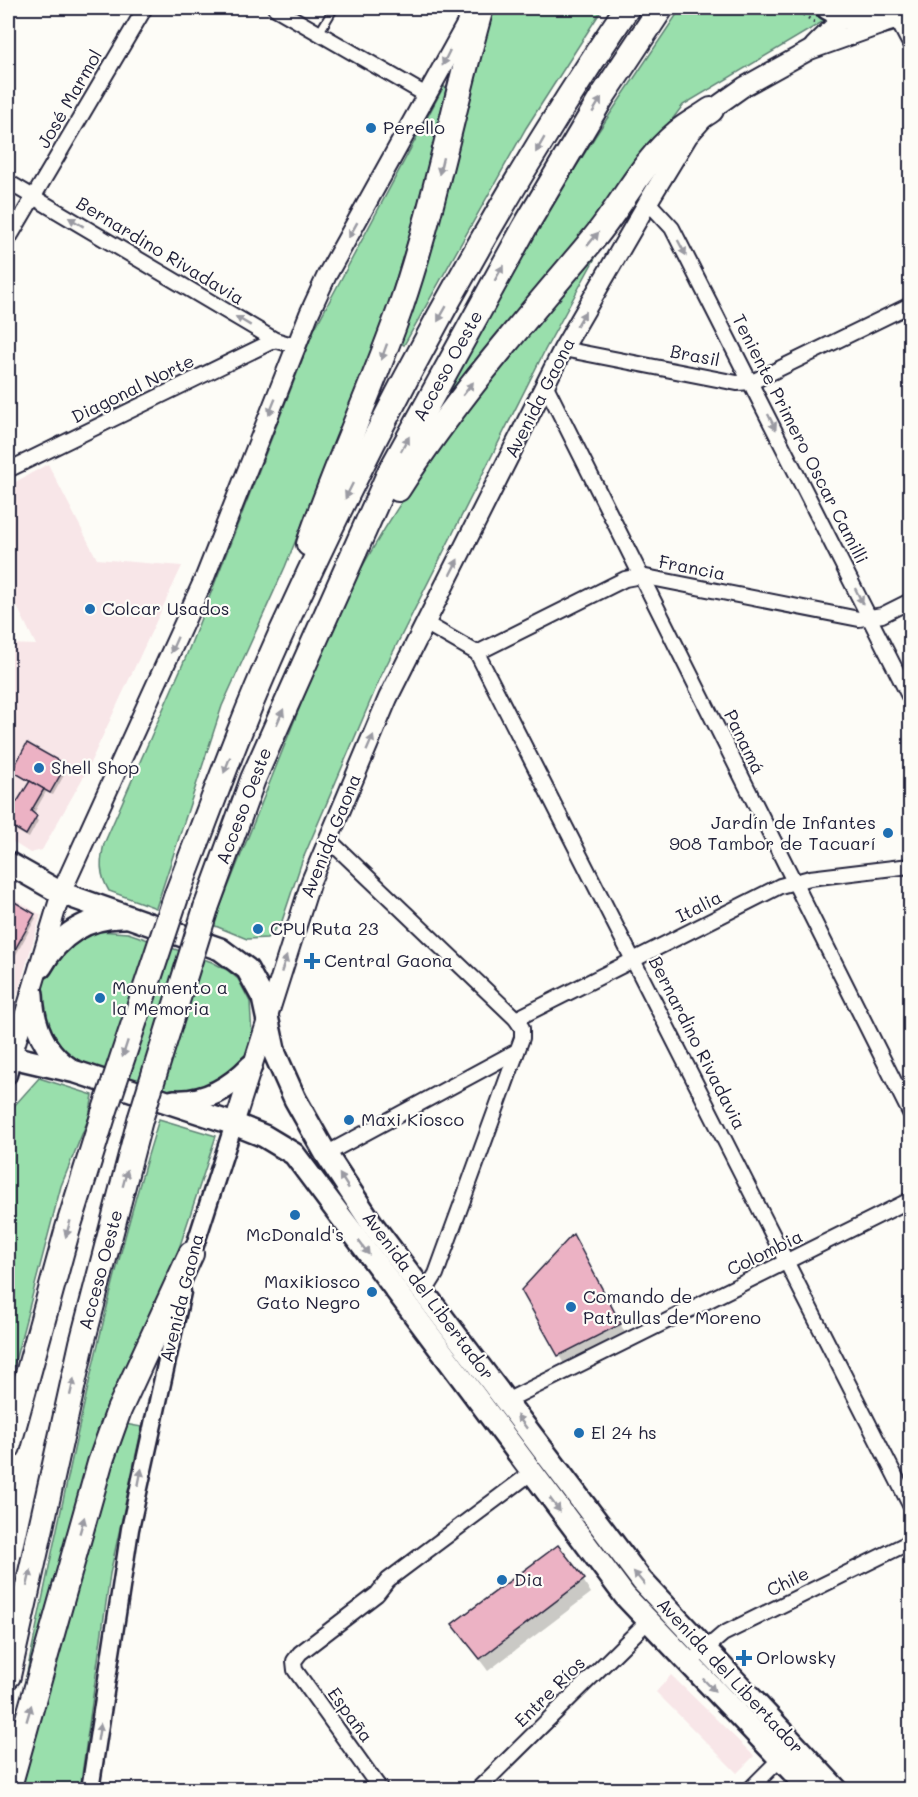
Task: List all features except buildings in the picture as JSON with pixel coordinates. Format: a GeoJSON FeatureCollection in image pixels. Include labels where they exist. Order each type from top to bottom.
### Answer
{"type":"FeatureCollection","features":[{"type":"Feature","properties":{"kind":"highway"},"geometry":{"type":"LineString","coordinates":[[278,639],[320,514],[354,433],[401,305],[432,205],[453,112],[481,8]]}},
{"type":"Feature","properties":{"kind":"highway","name":"Acceso Oeste"},"geometry":{"type":"LineString","coordinates":[[8,1447],[68,1228],[177,894],[241,727],[278,639],[394,401],[553,122],[627,8]]}},
{"type":"Feature","properties":{"kind":"highway","name":"Acceso Oeste"},"geometry":{"type":"LineString","coordinates":[[8,1676],[82,1343],[140,1120],[206,908],[253,779],[390,472],[448,365],[596,107],[661,8]]}},
{"type":"Feature","properties":{"kind":"highway"},"geometry":{"type":"LineString","coordinates":[[333,596],[393,495],[436,430],[474,380],[596,236],[641,171],[676,133],[720,104]]}},
{"type":"Feature","properties":{"kind":"highway"},"geometry":{"type":"LineString","coordinates":[[8,1790],[100,1463],[119,1410],[191,1254]]}},
{"type":"Feature","properties":{"kind":"main road"},"geometry":{"type":"LineString","coordinates":[[9,1062],[41,967],[61,893],[205,577],[296,346],[327,275],[475,8]]}},
{"type":"Feature","properties":{"kind":"main road"},"geometry":{"type":"LineString","coordinates":[[810,50],[841,11],[864,24],[895,15]]}},
{"type":"Feature","properties":{"kind":"main road"},"geometry":{"type":"LineString","coordinates":[[810,50],[895,15]]}},
{"type":"Feature","properties":{"kind":"main road","name":"Avenida Gaona"},"geometry":{"type":"LineString","coordinates":[[234,1124],[311,881],[388,698],[546,387],[563,349],[687,136],[720,104],[810,50]]}},
{"type":"Feature","properties":{"kind":"main road","name":"Avenida del Libertador"},"geometry":{"type":"LineString","coordinates":[[8,863],[61,893],[220,949],[235,958],[246,969],[263,998],[266,1019],[282,1073],[326,1154],[372,1224],[616,1550],[671,1615],[837,1790]]}},
{"type":"Feature","properties":{"kind":"main road"},"geometry":{"type":"LineString","coordinates":[[41,967],[54,947],[72,931],[94,921],[130,917]]}},
{"type":"Feature","properties":{"kind":"main road"},"geometry":{"type":"LineString","coordinates":[[32,994],[34,1018],[43,1040],[57,1058],[76,1072]]}},
{"type":"Feature","properties":{"kind":"main road","name":"Avenida del Libertador"},"geometry":{"type":"LineString","coordinates":[[9,1062],[76,1072],[165,1100],[264,1136],[294,1154],[625,1596],[810,1790]]}},
{"type":"Feature","properties":{"kind":"main road"},"geometry":{"type":"LineString","coordinates":[[165,1100],[181,1101],[212,1095],[227,1087],[251,1066]]}},
{"type":"Feature","properties":{"kind":"street","name":"José Marmol"},"geometry":{"type":"LineString","coordinates":[[8,240],[145,8]]}},
{"type":"Feature","properties":{"kind":"street"},"geometry":{"type":"LineString","coordinates":[[275,8],[428,96]]}},
{"type":"Feature","properties":{"kind":"street"},"geometry":{"type":"LineString","coordinates":[[895,15],[910,44]]}},
{"type":"Feature","properties":{"kind":"street","name":"Bernardino Rivadavia"},"geometry":{"type":"LineString","coordinates":[[8,182],[275,340],[296,346]]}},
{"type":"Feature","properties":{"kind":"street","name":"Teniente Primero Oscar Camilli"},"geometry":{"type":"LineString","coordinates":[[648,202],[672,228],[910,698]]}},
{"type":"Feature","properties":{"kind":"street","name":"Brasil"},"geometry":{"type":"LineString","coordinates":[[563,349],[737,383],[752,382],[910,305]]}},
{"type":"Feature","properties":{"kind":"street","name":"Diagonal Norte"},"geometry":{"type":"LineString","coordinates":[[8,470],[275,340]]}},
{"type":"Feature","properties":{"kind":"street","name":"Panamá"},"geometry":{"type":"LineString","coordinates":[[546,387],[910,1113]]}},
{"type":"Feature","properties":{"kind":"street","name":"Francia"},"geometry":{"type":"LineString","coordinates":[[477,652],[625,579],[641,576],[859,619],[871,619]]}},
{"type":"Feature","properties":{"kind":"street"},"geometry":{"type":"LineString","coordinates":[[871,619],[910,602]]}},
{"type":"Feature","properties":{"kind":"street"},"geometry":{"type":"LineString","coordinates":[[425,623],[477,652]]}},
{"type":"Feature","properties":{"kind":"street","name":"Bernardino Rivadavia"},"geometry":{"type":"LineString","coordinates":[[477,652],[789,1261],[910,1505]]}},
{"type":"Feature","properties":{"kind":"street"},"geometry":{"type":"LineString","coordinates":[[329,840],[516,1019],[522,1028],[522,1038],[436,1274],[424,1293]]}},
{"type":"Feature","properties":{"kind":"street","name":"Italia"},"geometry":{"type":"LineString","coordinates":[[516,1019],[793,882],[910,866]]}},
{"type":"Feature","properties":{"kind":"street"},"geometry":{"type":"LineString","coordinates":[[326,1154],[517,1051]]}},
{"type":"Feature","properties":{"kind":"street","name":"Avenida Gaona"},"geometry":{"type":"LineString","coordinates":[[90,1790],[132,1518],[150,1428],[191,1254],[234,1124]]}},
{"type":"Feature","properties":{"kind":"street","name":"Colombia"},"geometry":{"type":"LineString","coordinates":[[506,1401],[910,1200]]}},
{"type":"Feature","properties":{"kind":"street","name":"España"},"geometry":{"type":"LineString","coordinates":[[381,1790],[295,1670],[294,1661],[300,1653],[377,1594],[388,1581],[531,1473]]}},
{"type":"Feature","properties":{"kind":"street","name":"Chile"},"geometry":{"type":"LineString","coordinates":[[688,1664],[723,1634],[910,1542]]}},
{"type":"Feature","properties":{"kind":"street","name":"Entre Ríos"},"geometry":{"type":"LineString","coordinates":[[477,1790],[648,1621]]}},
{"type":"Feature","properties":{"kind":"street"},"geometry":{"type":"LineString","coordinates":[[749,1790],[780,1758]]}},
{"type":"Feature","properties":{"kind":"lane"},"geometry":{"type":"LineString","coordinates":[[319,33],[334,8]]}},
{"type":"Feature","properties":{"kind":"shaded area","name":"Colcar Usados"},"geometry":{"type":"Polygon","coordinates":[[[48,464],[97,559],[182,566],[84,776],[42,850],[30,853],[8,839],[8,644],[36,645],[8,588],[8,486],[48,464]]]}},
{"type":"Feature","properties":{"kind":"shaded area"},"geometry":{"type":"Polygon","coordinates":[[[8,895],[41,915],[8,1026],[8,895]]]}},
{"type":"Feature","properties":{"kind":"shaded area"},"geometry":{"type":"Polygon","coordinates":[[[671,1675],[754,1756],[737,1773],[656,1692],[671,1675]]]}},
{"type":"Feature","properties":{"kind":"green space"},"geometry":{"type":"Polygon","coordinates":[[[489,8],[603,8],[526,128],[404,345],[399,341],[489,8]]]}},
{"type":"Feature","properties":{"kind":"green space"},"geometry":{"type":"Polygon","coordinates":[[[681,8],[805,8],[824,21],[683,105],[593,225],[440,411],[437,409],[529,242],[596,135],[681,8]]]}},
{"type":"Feature","properties":{"kind":"green space"},"geometry":{"type":"Polygon","coordinates":[[[444,86],[446,89],[428,173],[381,329],[285,567],[222,706],[156,908],[109,891],[101,868],[104,844],[185,659],[314,330],[444,86]]]}},
{"type":"Feature","properties":{"kind":"green space"},"geometry":{"type":"Polygon","coordinates":[[[600,249],[545,350],[381,676],[302,861],[282,921],[267,938],[247,939],[213,925],[338,611],[372,550],[430,459],[471,402],[519,342],[600,249]]]}},
{"type":"Feature","properties":{"kind":"green space"},"geometry":{"type":"Polygon","coordinates":[[[98,931],[128,933],[212,962],[238,979],[250,1002],[252,1036],[245,1060],[229,1080],[176,1096],[71,1063],[38,1015],[42,975],[70,940],[98,931]]]}},
{"type":"Feature","properties":{"kind":"green space"},"geometry":{"type":"Polygon","coordinates":[[[39,1078],[93,1095],[89,1117],[61,1186],[8,1388],[8,1128],[14,1106],[39,1078]]]}},
{"type":"Feature","properties":{"kind":"green space"},"geometry":{"type":"Polygon","coordinates":[[[159,1119],[216,1136],[169,1279],[22,1696],[101,1333],[118,1262],[159,1119]]]}},
{"type":"Feature","properties":{"kind":"green space"},"geometry":{"type":"Polygon","coordinates":[[[125,1424],[142,1427],[110,1574],[80,1789],[18,1790],[110,1454],[125,1424]]]}},
{"type":"Feature","properties":{"kind":"place","name":"Perello"},"geometry":{"type":"Point","coordinates":[371,128]}},
{"type":"Feature","properties":{"kind":"place","name":"Colcar Usados"},"geometry":{"type":"Point","coordinates":[90,609]}},
{"type":"Feature","properties":{"kind":"place","name":"Shell Shop"},"geometry":{"type":"Point","coordinates":[39,768]}},
{"type":"Feature","properties":{"kind":"place","name":"Jardín de Infantes 908 Tambor de Tacuarí"},"geometry":{"type":"Point","coordinates":[888,833]}},
{"type":"Feature","properties":{"kind":"place","name":"CPU Ruta 23"},"geometry":{"type":"Point","coordinates":[258,929]}},
{"type":"Feature","properties":{"kind":"place","name":"Central Gaona"},"geometry":{"type":"Point","coordinates":[312,961]}},
{"type":"Feature","properties":{"kind":"place","name":"Monumento a la Memoria"},"geometry":{"type":"Point","coordinates":[100,998]}},
{"type":"Feature","properties":{"kind":"place","name":"Maxi Kiosco"},"geometry":{"type":"Point","coordinates":[349,1120]}},
{"type":"Feature","properties":{"kind":"place","name":"McDonald's"},"geometry":{"type":"Point","coordinates":[295,1215]}},
{"type":"Feature","properties":{"kind":"place","name":"Maxikiosco Gato Negro"},"geometry":{"type":"Point","coordinates":[372,1292]}},
{"type":"Feature","properties":{"kind":"place","name":"Comando de Patrullas de Moreno"},"geometry":{"type":"Point","coordinates":[571,1307]}},
{"type":"Feature","properties":{"kind":"place","name":"El 24 hs"},"geometry":{"type":"Point","coordinates":[579,1433]}},
{"type":"Feature","properties":{"kind":"place","name":"Dia"},"geometry":{"type":"Point","coordinates":[502,1580]}},
{"type":"Feature","properties":{"kind":"place","name":"Orlowsky"},"geometry":{"type":"Point","coordinates":[744,1658]}}]}
